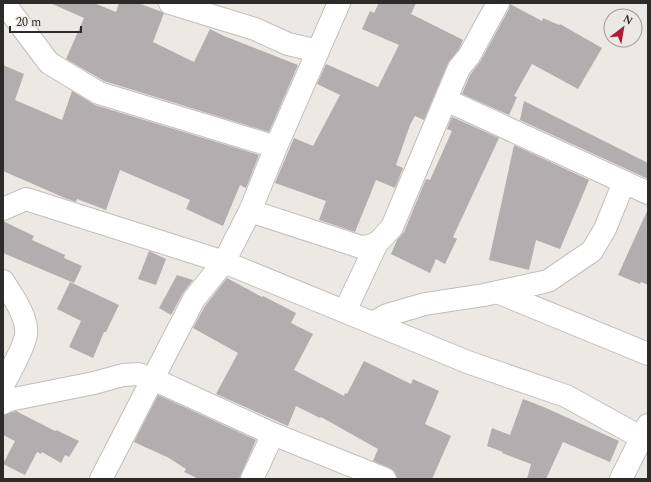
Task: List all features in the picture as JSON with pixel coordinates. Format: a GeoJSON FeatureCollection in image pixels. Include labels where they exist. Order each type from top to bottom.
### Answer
{"type":"FeatureCollection","features":[{"type":"Feature","properties":{"kind":"street"},"geometry":{"type":"LineString","coordinates":[[4,3],[49,63],[99,93],[276,147]]}},
{"type":"Feature","properties":{"kind":"street"},"geometry":{"type":"LineString","coordinates":[[170,3],[255,29],[288,44],[318,51]]}},
{"type":"Feature","properties":{"kind":"street"},"geometry":{"type":"LineString","coordinates":[[101,479],[194,299],[224,262],[250,211],[276,147],[339,3]]}},
{"type":"Feature","properties":{"kind":"street"},"geometry":{"type":"LineString","coordinates":[[250,211],[361,247],[370,247],[377,243],[392,227],[458,68],[469,56],[498,3]]}},
{"type":"Feature","properties":{"kind":"street"},"geometry":{"type":"LineString","coordinates":[[446,100],[648,193]]}},
{"type":"Feature","properties":{"kind":"street"},"geometry":{"type":"LineString","coordinates":[[373,323],[387,315],[425,304],[497,292],[548,281],[592,251],[605,229],[624,182]]}},
{"type":"Feature","properties":{"kind":"street"},"geometry":{"type":"LineString","coordinates":[[3,209],[26,199],[224,262],[470,363],[566,396],[645,432],[621,479]]}},
{"type":"Feature","properties":{"kind":"street"},"geometry":{"type":"LineString","coordinates":[[345,312],[377,243]]}},
{"type":"Feature","properties":{"kind":"street"},"geometry":{"type":"LineString","coordinates":[[3,281],[24,318],[26,334],[17,358],[3,385]]}},
{"type":"Feature","properties":{"kind":"street"},"geometry":{"type":"LineString","coordinates":[[497,292],[648,354]]}},
{"type":"Feature","properties":{"kind":"street"},"geometry":{"type":"LineString","coordinates":[[3,403],[9,400],[94,383],[124,375],[138,374],[153,379],[273,434],[385,479]]}},
{"type":"Feature","properties":{"kind":"street"},"geometry":{"type":"LineString","coordinates":[[252,479],[273,434]]}},
{"type":"Feature","properties":{"kind":"building"},"geometry":{"type":"Polygon","coordinates":[[[50,3],[94,3],[116,12],[119,3],[138,3],[162,12],[164,13],[153,42],[194,62],[210,29],[298,65],[269,132],[104,81],[66,59],[84,18],[50,3]]]}},
{"type":"Feature","properties":{"kind":"building"},"geometry":{"type":"Polygon","coordinates":[[[379,3],[416,3],[411,14],[463,40],[459,49],[448,63],[424,120],[415,116],[410,125],[396,165],[403,168],[395,188],[376,180],[355,232],[319,220],[326,201],[275,183],[294,138],[313,146],[340,95],[317,84],[326,64],[378,87],[399,45],[362,29],[370,11],[374,13],[379,3]]]}},
{"type":"Feature","properties":{"kind":"building"},"geometry":{"type":"Polygon","coordinates":[[[510,4],[542,21],[543,18],[559,25],[560,24],[602,48],[578,89],[532,64],[514,96],[517,97],[509,115],[462,94],[470,75],[480,62],[509,9],[510,4]]]}},
{"type":"Feature","properties":{"kind":"building"},"geometry":{"type":"Polygon","coordinates":[[[3,65],[24,74],[15,100],[62,120],[72,91],[95,105],[259,155],[246,188],[240,185],[223,226],[186,209],[190,200],[120,170],[106,210],[77,199],[76,202],[65,198],[3,171],[3,65]]]}},
{"type":"Feature","properties":{"kind":"building"},"geometry":{"type":"Polygon","coordinates":[[[524,101],[648,163],[648,179],[520,120],[524,101]]]}},
{"type":"Feature","properties":{"kind":"building"},"geometry":{"type":"Polygon","coordinates":[[[452,117],[499,138],[453,237],[457,239],[445,264],[436,259],[430,273],[391,254],[397,240],[404,232],[426,179],[430,180],[452,131],[447,129],[452,117]]]}},
{"type":"Feature","properties":{"kind":"building"},"geometry":{"type":"Polygon","coordinates":[[[514,145],[589,180],[560,249],[536,240],[529,270],[489,260],[514,145]]]}},
{"type":"Feature","properties":{"kind":"building"},"geometry":{"type":"Polygon","coordinates":[[[648,209],[648,285],[641,282],[640,284],[618,275],[648,209]]]}},
{"type":"Feature","properties":{"kind":"building"},"geometry":{"type":"Polygon","coordinates":[[[3,221],[34,236],[32,240],[65,255],[64,258],[82,266],[74,283],[3,253],[3,221]]]}},
{"type":"Feature","properties":{"kind":"building"},"geometry":{"type":"Polygon","coordinates":[[[149,251],[166,259],[156,285],[138,279],[149,251]]]}},
{"type":"Feature","properties":{"kind":"building"},"geometry":{"type":"Polygon","coordinates":[[[177,275],[193,280],[183,293],[171,315],[159,308],[177,275]]]}},
{"type":"Feature","properties":{"kind":"building"},"geometry":{"type":"Polygon","coordinates":[[[227,278],[296,313],[291,323],[313,334],[294,370],[344,396],[345,393],[347,394],[364,361],[411,384],[413,379],[439,391],[425,424],[451,436],[432,479],[397,479],[395,472],[390,468],[373,461],[378,449],[321,417],[320,418],[296,406],[288,426],[216,394],[238,353],[193,328],[205,306],[227,278]]]}},
{"type":"Feature","properties":{"kind":"building"},"geometry":{"type":"Polygon","coordinates":[[[70,282],[119,305],[106,332],[104,332],[93,358],[69,347],[81,321],[57,309],[70,282]]]}},
{"type":"Feature","properties":{"kind":"building"},"geometry":{"type":"Polygon","coordinates":[[[158,395],[256,440],[239,479],[199,479],[184,472],[186,469],[169,458],[134,442],[158,395]]]}},
{"type":"Feature","properties":{"kind":"building"},"geometry":{"type":"Polygon","coordinates":[[[523,399],[619,441],[610,462],[563,442],[546,479],[527,479],[531,464],[487,446],[492,428],[510,435],[523,399]]]}},
{"type":"Feature","properties":{"kind":"building"},"geometry":{"type":"Polygon","coordinates":[[[16,411],[55,431],[56,430],[79,441],[69,457],[65,455],[61,463],[42,452],[41,454],[37,452],[25,475],[3,464],[15,441],[3,435],[3,415],[16,411]]]}}]}
